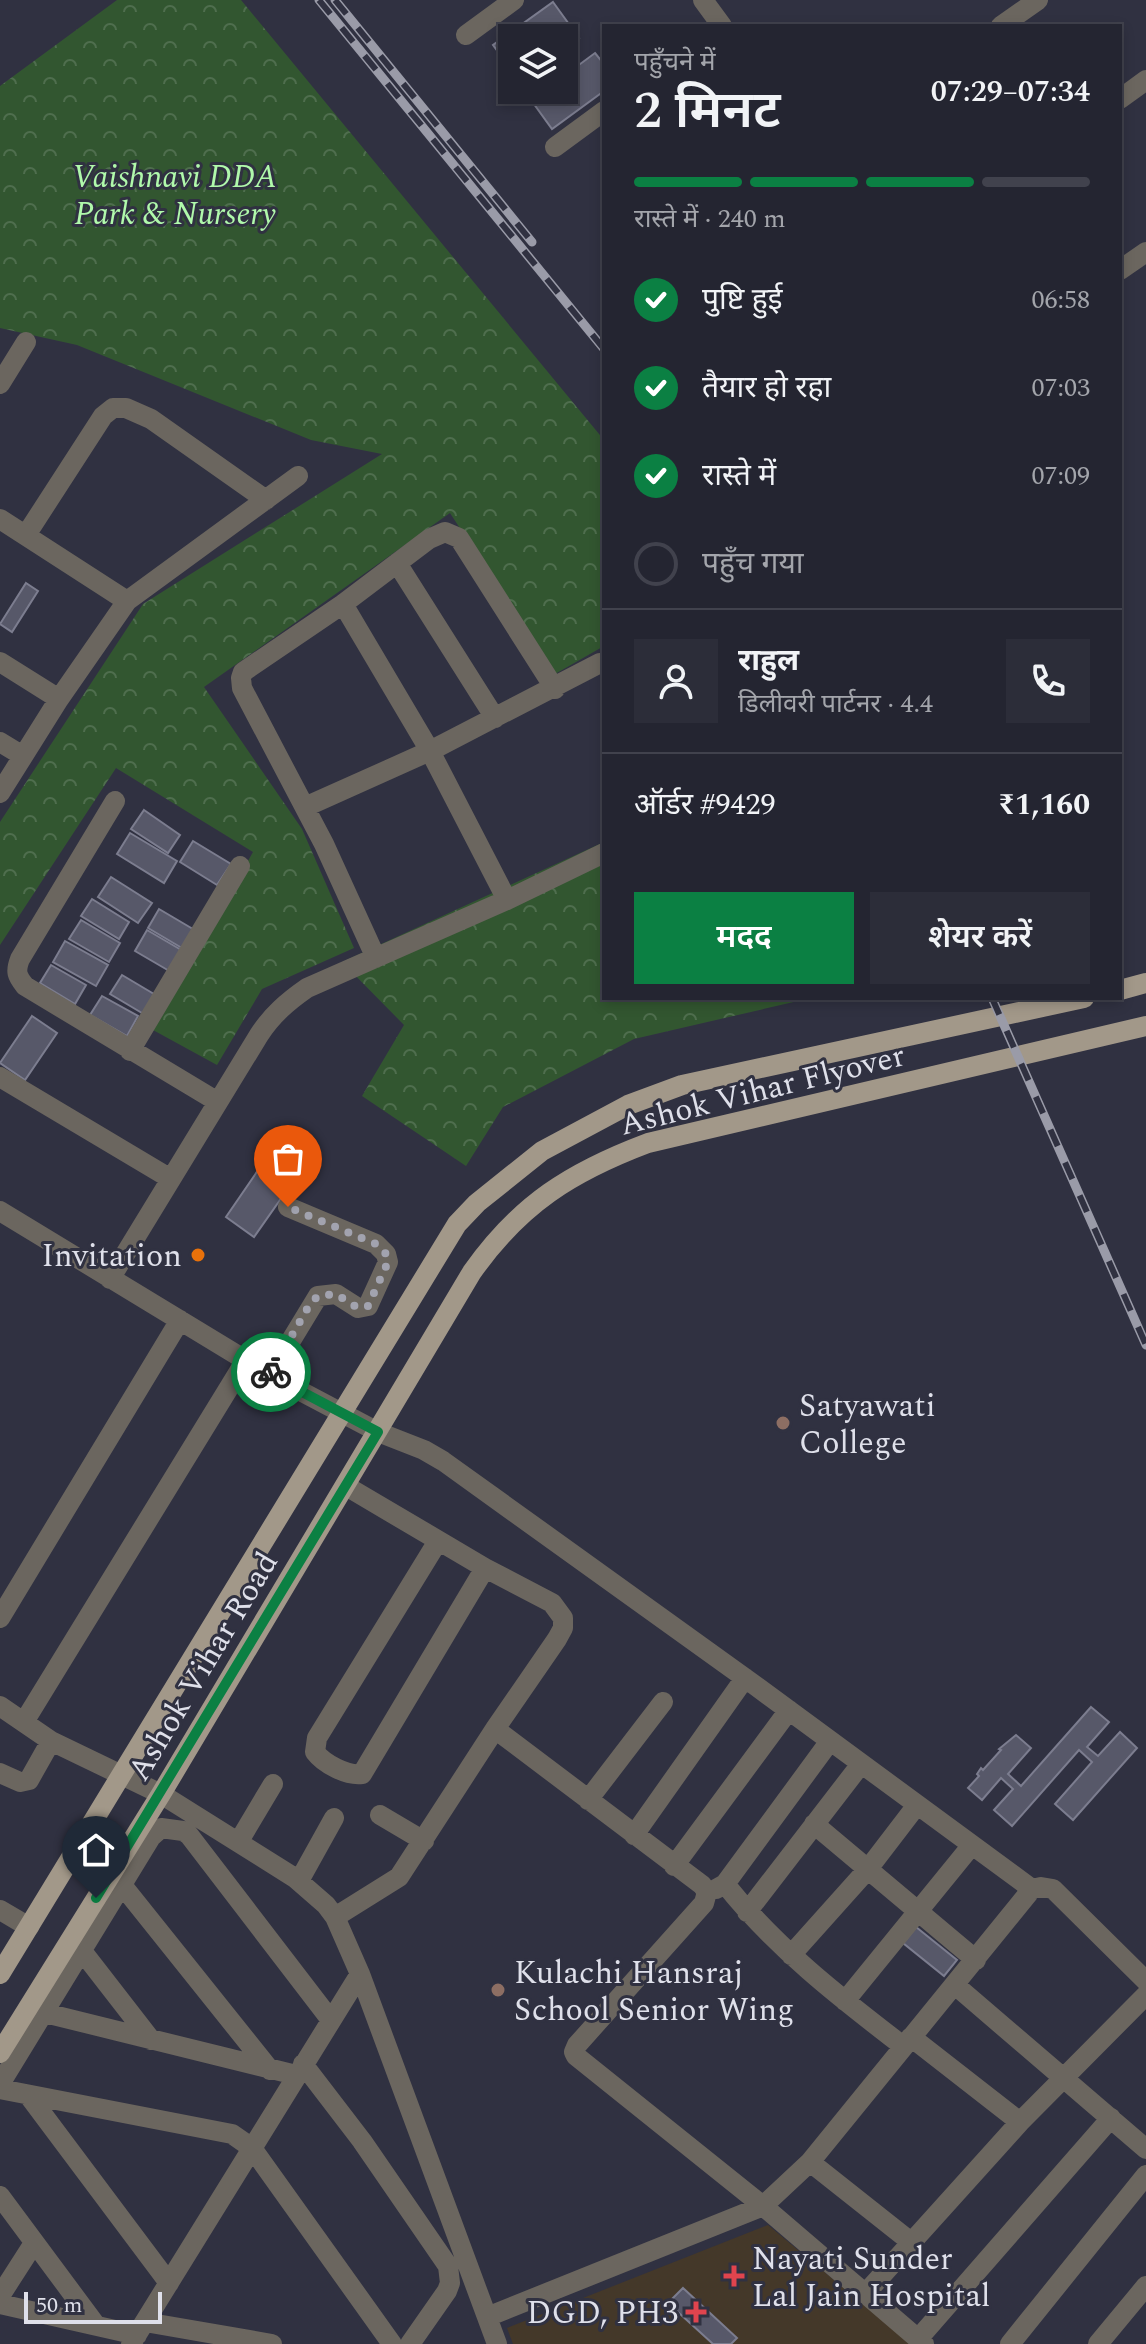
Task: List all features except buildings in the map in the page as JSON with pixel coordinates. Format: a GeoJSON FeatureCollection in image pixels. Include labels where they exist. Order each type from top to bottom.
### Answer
{"type":"FeatureCollection","features":[{"type":"Feature","properties":{"kind":"main road"},"geometry":{"type":"LineString","coordinates":[[1122,989],[1146,983]]}},
{"type":"Feature","properties":{"kind":"main road","name":"Ashok Vihar Flyover"},"geometry":{"type":"LineString","coordinates":[[342,1414],[466,1214],[542,1151],[628,1105],[682,1085],[1075,1000]]}},
{"type":"Feature","properties":{"kind":"main road","name":"Ashok Vihar Flyover"},"geometry":{"type":"LineString","coordinates":[[378,1432],[489,1248],[527,1207],[593,1168],[648,1143],[1146,1026]]}},
{"type":"Feature","properties":{"kind":"main road","name":"Ashok Vihar Road"},"geometry":{"type":"LineString","coordinates":[[0,1974],[342,1414]]}},
{"type":"Feature","properties":{"kind":"main road","name":"Ashok Vihar Road"},"geometry":{"type":"LineString","coordinates":[[0,2053],[161,1794],[378,1432]]}},
{"type":"Feature","properties":{"kind":"street"},"geometry":{"type":"LineString","coordinates":[[466,35],[514,0]]}},
{"type":"Feature","properties":{"kind":"street"},"geometry":{"type":"LineString","coordinates":[[703,0],[718,24]]}},
{"type":"Feature","properties":{"kind":"street"},"geometry":{"type":"LineString","coordinates":[[1004,24],[1038,0]]}},
{"type":"Feature","properties":{"kind":"street"},"geometry":{"type":"LineString","coordinates":[[1122,98],[1146,80]]}},
{"type":"Feature","properties":{"kind":"street"},"geometry":{"type":"LineString","coordinates":[[555,147],[602,112]]}},
{"type":"Feature","properties":{"kind":"street"},"geometry":{"type":"LineString","coordinates":[[1122,269],[1146,252]]}},
{"type":"Feature","properties":{"kind":"street"},"geometry":{"type":"LineString","coordinates":[[0,384],[26,342]]}},
{"type":"Feature","properties":{"kind":"street"},"geometry":{"type":"LineString","coordinates":[[26,535],[103,416],[113,408],[126,408],[151,419],[266,500]]}},
{"type":"Feature","properties":{"kind":"street"},"geometry":{"type":"LineString","coordinates":[[0,793],[59,699],[127,601],[298,476]]}},
{"type":"Feature","properties":{"kind":"street"},"geometry":{"type":"LineString","coordinates":[[0,519],[127,601]]}},
{"type":"Feature","properties":{"kind":"street"},"geometry":{"type":"LineString","coordinates":[[376,958],[305,807],[242,688],[241,678],[250,666],[343,604],[437,535],[452,534],[459,538],[555,689]]}},
{"type":"Feature","properties":{"kind":"street"},"geometry":{"type":"LineString","coordinates":[[397,563],[495,718]]}},
{"type":"Feature","properties":{"kind":"street"},"geometry":{"type":"LineString","coordinates":[[343,604],[430,751],[507,900]]}},
{"type":"Feature","properties":{"kind":"street"},"geometry":{"type":"LineString","coordinates":[[0,662],[59,699]]}},
{"type":"Feature","properties":{"kind":"street"},"geometry":{"type":"LineString","coordinates":[[305,807],[430,751],[555,689],[600,663]]}},
{"type":"Feature","properties":{"kind":"street"},"geometry":{"type":"LineString","coordinates":[[0,742],[23,756]]}},
{"type":"Feature","properties":{"kind":"street"},"geometry":{"type":"LineString","coordinates":[[115,801],[20,959],[17,978],[130,1051],[218,1102]]}},
{"type":"Feature","properties":{"kind":"street"},"geometry":{"type":"LineString","coordinates":[[110,1279],[272,1015],[307,988],[507,900],[602,854]]}},
{"type":"Feature","properties":{"kind":"street"},"geometry":{"type":"LineString","coordinates":[[130,1051],[240,866]]}},
{"type":"Feature","properties":{"kind":"street"},"geometry":{"type":"LineString","coordinates":[[0,1077],[171,1179]]}},
{"type":"Feature","properties":{"kind":"street"},"geometry":{"type":"LineString","coordinates":[[270,1375],[310,1304],[318,1296],[336,1294],[358,1308],[368,1306],[388,1262],[386,1254],[376,1244],[288,1207]]}},
{"type":"Feature","properties":{"kind":"street"},"geometry":{"type":"LineString","coordinates":[[0,1211],[270,1375],[378,1432],[443,1461],[1032,1889]]}},
{"type":"Feature","properties":{"kind":"street"},"geometry":{"type":"LineString","coordinates":[[3,1608],[180,1320]]}},
{"type":"Feature","properties":{"kind":"street"},"geometry":{"type":"LineString","coordinates":[[24,1722],[246,1360]]}},
{"type":"Feature","properties":{"kind":"street"},"geometry":{"type":"LineString","coordinates":[[335,1917],[399,1877],[563,1628],[563,1618],[552,1603],[485,1568],[346,1486]]}},
{"type":"Feature","properties":{"kind":"street"},"geometry":{"type":"LineString","coordinates":[[438,1541],[317,1738],[315,1752],[320,1758],[348,1773],[362,1774],[485,1568]]}},
{"type":"Feature","properties":{"kind":"street"},"geometry":{"type":"LineString","coordinates":[[634,1835],[745,1678]]}},
{"type":"Feature","properties":{"kind":"street"},"geometry":{"type":"LineString","coordinates":[[588,1800],[663,1702]]}},
{"type":"Feature","properties":{"kind":"street"},"geometry":{"type":"LineString","coordinates":[[0,1706],[51,1741],[161,1794],[239,1841],[299,1881],[326,1905],[335,1917],[360,1974],[497,2344]]}},
{"type":"Feature","properties":{"kind":"street"},"geometry":{"type":"LineString","coordinates":[[674,1866],[789,1710]]}},
{"type":"Feature","properties":{"kind":"street"},"geometry":{"type":"LineString","coordinates":[[495,1729],[674,1866],[716,1888],[747,1912],[845,2001],[1020,2122]]}},
{"type":"Feature","properties":{"kind":"street"},"geometry":{"type":"LineString","coordinates":[[0,1773],[20,1782],[29,1780],[51,1741]]}},
{"type":"Feature","properties":{"kind":"street"},"geometry":{"type":"LineString","coordinates":[[830,1741],[704,1903],[574,2052],[763,2206],[921,2342],[1111,2118]]}},
{"type":"Feature","properties":{"kind":"street"},"geometry":{"type":"LineString","coordinates":[[747,1912],[861,1764]]}},
{"type":"Feature","properties":{"kind":"street"},"geometry":{"type":"LineString","coordinates":[[239,1841],[273,1784]]}},
{"type":"Feature","properties":{"kind":"street"},"geometry":{"type":"LineString","coordinates":[[791,1955],[868,1869],[917,1805]]}},
{"type":"Feature","properties":{"kind":"street"},"geometry":{"type":"LineString","coordinates":[[380,1815],[424,1841]]}},
{"type":"Feature","properties":{"kind":"street"},"geometry":{"type":"LineString","coordinates":[[299,1881],[334,1818]]}},
{"type":"Feature","properties":{"kind":"street"},"geometry":{"type":"LineString","coordinates":[[814,1824],[976,1960]]}},
{"type":"Feature","properties":{"kind":"street"},"geometry":{"type":"LineString","coordinates":[[330,2019],[200,1847],[183,1831],[168,1827],[155,1830],[0,2087],[29,2096],[223,2130],[252,2148],[386,2341]]}},
{"type":"Feature","properties":{"kind":"street"},"geometry":{"type":"LineString","coordinates":[[845,2001],[972,1845]]}},
{"type":"Feature","properties":{"kind":"street"},"geometry":{"type":"LineString","coordinates":[[122,1885],[270,2070]]}},
{"type":"Feature","properties":{"kind":"street"},"geometry":{"type":"LineString","coordinates":[[487,2317],[763,2206],[810,2162],[1032,1889],[1053,1889],[1146,1981]]}},
{"type":"Feature","properties":{"kind":"street"},"geometry":{"type":"LineString","coordinates":[[0,1910],[29,1927]]}},
{"type":"Feature","properties":{"kind":"street"},"geometry":{"type":"LineString","coordinates":[[82,1951],[151,2040]]}},
{"type":"Feature","properties":{"kind":"street"},"geometry":{"type":"LineString","coordinates":[[138,2334],[360,1974]]}},
{"type":"Feature","properties":{"kind":"street"},"geometry":{"type":"LineString","coordinates":[[955,1985],[1146,2149]]}},
{"type":"Feature","properties":{"kind":"street"},"geometry":{"type":"LineString","coordinates":[[865,2294],[1020,2122],[1146,1995]]}},
{"type":"Feature","properties":{"kind":"street"},"geometry":{"type":"LineString","coordinates":[[45,2013],[270,2070],[300,2070],[362,2141],[448,2266],[450,2283],[447,2291],[410,2344]]}},
{"type":"Feature","properties":{"kind":"street"},"geometry":{"type":"LineString","coordinates":[[29,2096],[169,2283]]}},
{"type":"Feature","properties":{"kind":"street"},"geometry":{"type":"LineString","coordinates":[[810,2162],[911,2242]]}},
{"type":"Feature","properties":{"kind":"street"},"geometry":{"type":"LineString","coordinates":[[1010,2344],[1146,2175]]}},
{"type":"Feature","properties":{"kind":"street"},"geometry":{"type":"LineString","coordinates":[[0,2196],[95,2324]]}},
{"type":"Feature","properties":{"kind":"street"},"geometry":{"type":"LineString","coordinates":[[0,2225],[28,2235]]}},
{"type":"Feature","properties":{"kind":"street"},"geometry":{"type":"LineString","coordinates":[[0,2296],[28,2235]]}},
{"type":"Feature","properties":{"kind":"street"},"geometry":{"type":"LineString","coordinates":[[1098,2344],[1146,2286]]}},
{"type":"Feature","properties":{"kind":"street"},"geometry":{"type":"LineString","coordinates":[[0,2304],[138,2334],[272,2344]]}},
{"type":"Feature","properties":{"kind":"shaded area","name":"Nayati Sunder Lal Jain Hospital"},"geometry":{"type":"Polygon","coordinates":[[[768,2225],[911,2344],[513,2344],[507,2328],[768,2225]]]}},
{"type":"Feature","properties":{"kind":"green space","name":"Vaishnavi DDA Park & Nursery"},"geometry":{"type":"Polygon","coordinates":[[[117,0],[241,0],[602,438],[602,647],[555,674],[450,513],[204,687],[302,829],[354,948],[262,989],[217,1065],[153,1030],[253,852],[116,768],[0,945],[0,822],[143,604],[382,454],[311,440],[77,345],[0,328],[0,86],[117,0]]]}},
{"type":"Feature","properties":{"kind":"green space"},"geometry":{"type":"Polygon","coordinates":[[[602,843],[602,1000],[802,1000],[634,1039],[503,1107],[466,1166],[362,1096],[404,1025],[342,962],[602,843]]]}},
{"type":"Feature","properties":{"kind":"railway"},"geometry":{"type":"LineString","coordinates":[[319,0],[602,347]]}},
{"type":"Feature","properties":{"kind":"railway"},"geometry":{"type":"LineString","coordinates":[[335,0],[532,242]]}},
{"type":"Feature","properties":{"kind":"railway"},"geometry":{"type":"LineString","coordinates":[[993,1000],[1146,1345]]}},
{"type":"Feature","properties":{"kind":"way so far"},"geometry":{"type":"LineString","coordinates":[[271,1372],[310,1304],[318,1296],[336,1294],[363,1309],[368,1306],[388,1262],[386,1254],[376,1244],[288,1207]]}},
{"type":"Feature","properties":{"kind":"place","name":"Invitation"},"geometry":{"type":"Point","coordinates":[198,1255]}},
{"type":"Feature","properties":{"kind":"place","name":"Satyawati College"},"geometry":{"type":"Point","coordinates":[783,1423]}},
{"type":"Feature","properties":{"kind":"place","name":"Kulachi Hansraj School Senior Wing"},"geometry":{"type":"Point","coordinates":[498,1990]}},
{"type":"Feature","properties":{"kind":"place","name":"Nayati Sunder Lal Jain Hospital"},"geometry":{"type":"Point","coordinates":[734,2276]}},
{"type":"Feature","properties":{"kind":"place","name":"DGD, PH3"},"geometry":{"type":"Point","coordinates":[696,2312]}},
{"type":"Feature","properties":{"kind":"route"},"geometry":{"type":"LineString","coordinates":[[96,1898],[378,1432],[270,1375],[271,1372]]}}]}
